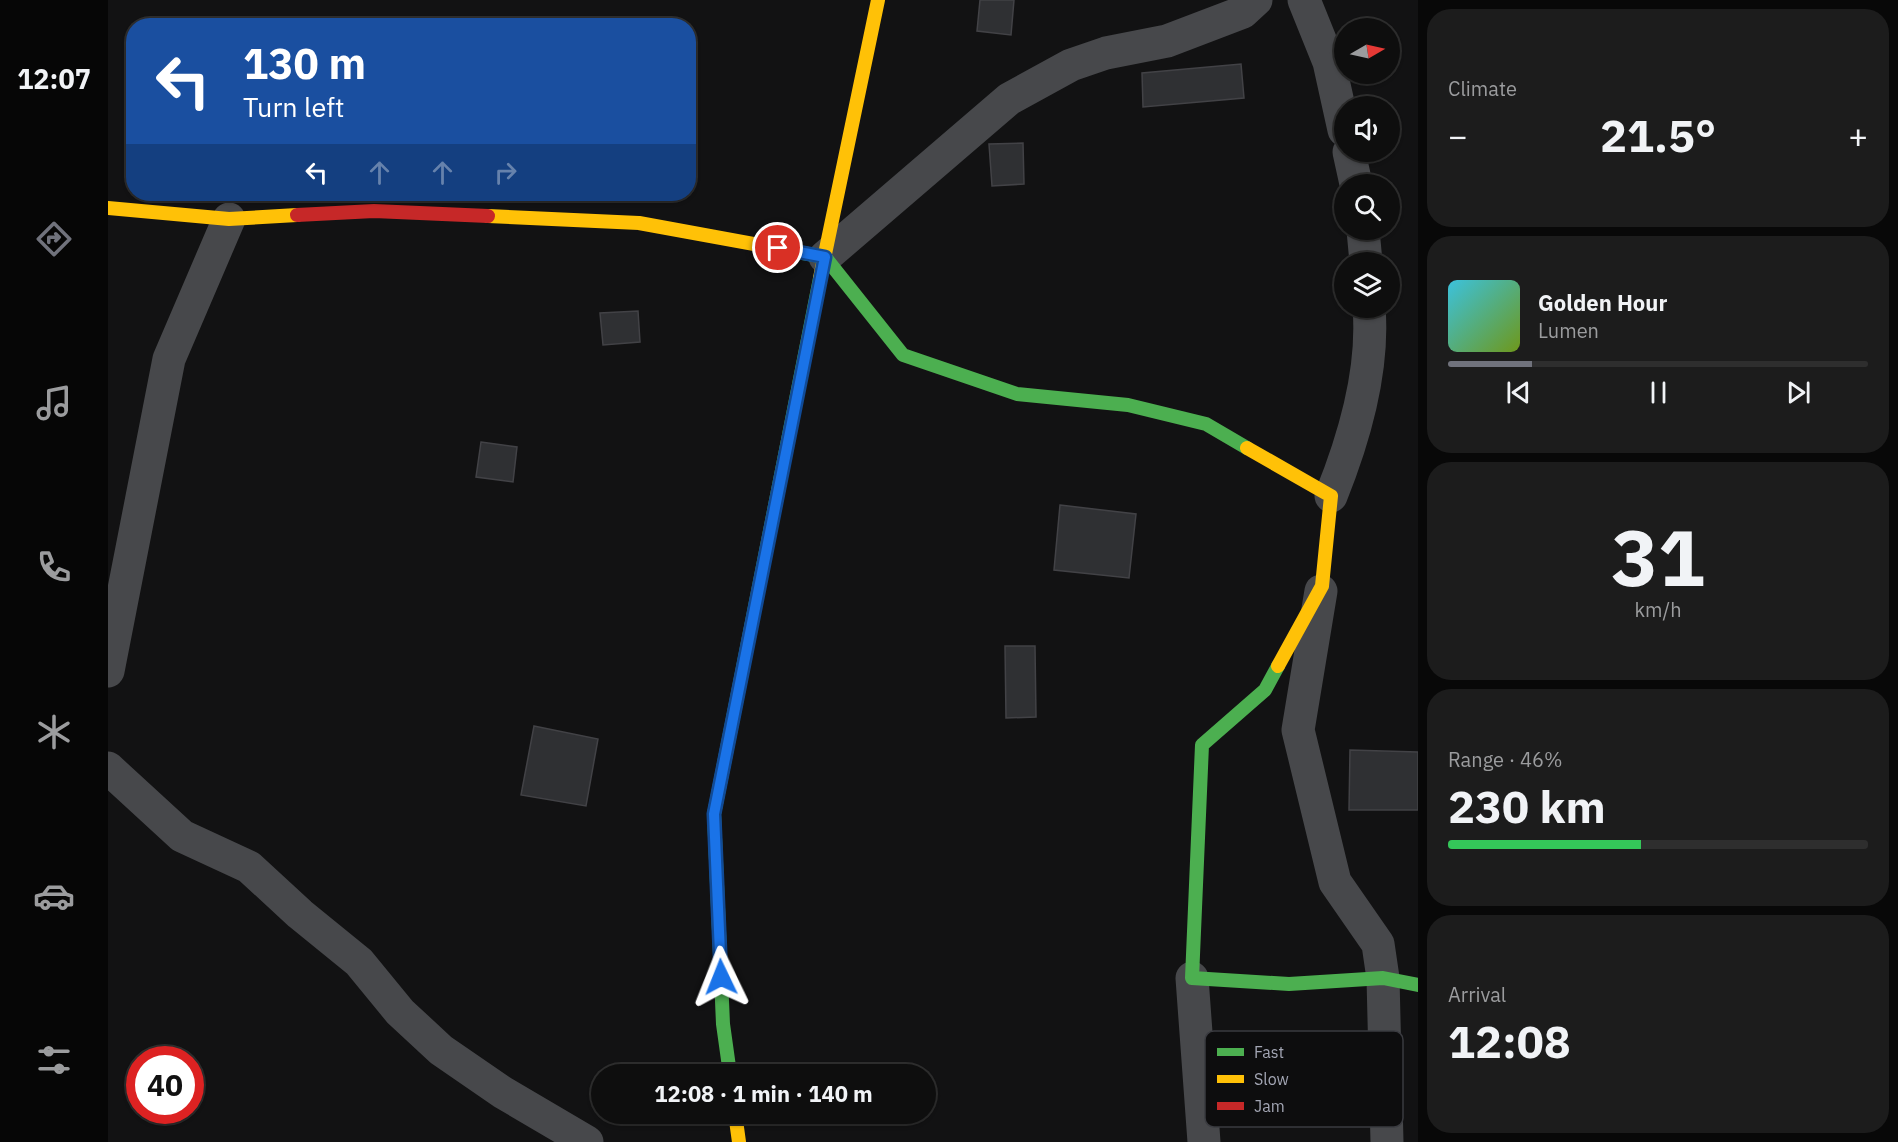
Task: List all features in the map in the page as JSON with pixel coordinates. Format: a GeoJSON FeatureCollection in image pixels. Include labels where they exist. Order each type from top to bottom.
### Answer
{"type":"FeatureCollection","features":[{"type":"Feature","properties":{"kind":"street"},"geometry":{"type":"LineString","coordinates":[[729,1064],[723,1024],[714,814],[878,0]]}},
{"type":"Feature","properties":{"kind":"street"},"geometry":{"type":"LineString","coordinates":[[825,257],[1009,99],[1071,65],[1106,53],[1167,40],[1243,12],[1256,0]]}},
{"type":"Feature","properties":{"kind":"street"},"geometry":{"type":"LineString","coordinates":[[1304,0],[1329,62],[1336,96]]}},
{"type":"Feature","properties":{"kind":"street"},"geometry":{"type":"LineString","coordinates":[[108,208],[229,219],[374,211],[639,223],[825,257],[903,355],[1017,394],[1128,405],[1206,424],[1331,496]]}},
{"type":"Feature","properties":{"kind":"street"},"geometry":{"type":"LineString","coordinates":[[108,671],[169,359],[229,219]]}},
{"type":"Feature","properties":{"kind":"street"},"geometry":{"type":"LineString","coordinates":[[1370,318],[1372,338],[1350,449],[1331,496],[1322,586],[1298,730],[1335,882],[1378,944],[1383,978],[1384,1031]]}},
{"type":"Feature","properties":{"kind":"street"},"geometry":{"type":"LineString","coordinates":[[1204,1142],[1192,978],[1202,746],[1265,690],[1322,586]]}},
{"type":"Feature","properties":{"kind":"street"},"geometry":{"type":"LineString","coordinates":[[108,768],[182,836],[249,867],[300,914],[359,962],[400,1012],[441,1050],[502,1092],[587,1142]]}},
{"type":"Feature","properties":{"kind":"street"},"geometry":{"type":"LineString","coordinates":[[1192,978],[1288,984],[1383,978],[1418,985]]}},
{"type":"Feature","properties":{"kind":"street"},"geometry":{"type":"LineString","coordinates":[[737,1124],[739,1142]]}},
{"type":"Feature","properties":{"kind":"street"},"geometry":{"type":"LineString","coordinates":[[1387,1127],[1387,1142]]}},
{"type":"Feature","properties":{"kind":"building"},"geometry":{"type":"Polygon","coordinates":[[[980,0],[1014,0],[1011,35],[977,31],[980,0]]]}},
{"type":"Feature","properties":{"kind":"building"},"geometry":{"type":"Polygon","coordinates":[[[1241,64],[1244,98],[1143,107],[1142,73],[1241,64]]]}},
{"type":"Feature","properties":{"kind":"building"},"geometry":{"type":"Polygon","coordinates":[[[1023,143],[1024,184],[992,186],[989,144],[1023,143]]]}},
{"type":"Feature","properties":{"kind":"building"},"geometry":{"type":"Polygon","coordinates":[[[638,311],[640,342],[603,345],[600,313],[638,311]]]}},
{"type":"Feature","properties":{"kind":"building"},"geometry":{"type":"Polygon","coordinates":[[[481,442],[517,447],[513,482],[476,477],[481,442]]]}},
{"type":"Feature","properties":{"kind":"building"},"geometry":{"type":"Polygon","coordinates":[[[1060,505],[1136,514],[1129,578],[1054,570],[1060,505]]]}},
{"type":"Feature","properties":{"kind":"building"},"geometry":{"type":"Polygon","coordinates":[[[1005,646],[1035,646],[1036,717],[1006,718],[1005,646]]]}},
{"type":"Feature","properties":{"kind":"building"},"geometry":{"type":"Polygon","coordinates":[[[534,726],[598,739],[586,806],[521,795],[534,726]]]}},
{"type":"Feature","properties":{"kind":"building"},"geometry":{"type":"Polygon","coordinates":[[[1350,750],[1418,752],[1418,810],[1349,810],[1350,750]]]}},
{"type":"Feature","properties":{"kind":"traffic: fast"},"geometry":{"type":"LineString","coordinates":[[775,248],[825,257],[903,355],[1017,394],[1128,405],[1206,424],[1247,448]]}},
{"type":"Feature","properties":{"kind":"traffic: fast"},"geometry":{"type":"LineString","coordinates":[[729,1064],[723,1024],[714,814],[820,278]]}},
{"type":"Feature","properties":{"kind":"traffic: fast"},"geometry":{"type":"LineString","coordinates":[[1278,666],[1265,690],[1202,745],[1192,978],[1289,984],[1383,978],[1418,985]]}},
{"type":"Feature","properties":{"kind":"traffic: slow"},"geometry":{"type":"LineString","coordinates":[[820,278],[878,0]]}},
{"type":"Feature","properties":{"kind":"traffic: slow"},"geometry":{"type":"LineString","coordinates":[[108,208],[229,219],[297,215]]}},
{"type":"Feature","properties":{"kind":"traffic: slow"},"geometry":{"type":"LineString","coordinates":[[488,216],[639,223],[775,248]]}},
{"type":"Feature","properties":{"kind":"traffic: slow"},"geometry":{"type":"LineString","coordinates":[[1247,448],[1331,496],[1322,586],[1278,666]]}},
{"type":"Feature","properties":{"kind":"traffic: slow"},"geometry":{"type":"LineString","coordinates":[[737,1124],[739,1142]]}},
{"type":"Feature","properties":{"kind":"traffic: jam"},"geometry":{"type":"LineString","coordinates":[[297,215],[374,211],[488,216]]}},
{"type":"Feature","properties":{"kind":"route"},"geometry":{"type":"LineString","coordinates":[[721,977],[714,814],[825,257],[778,248]]}}]}
